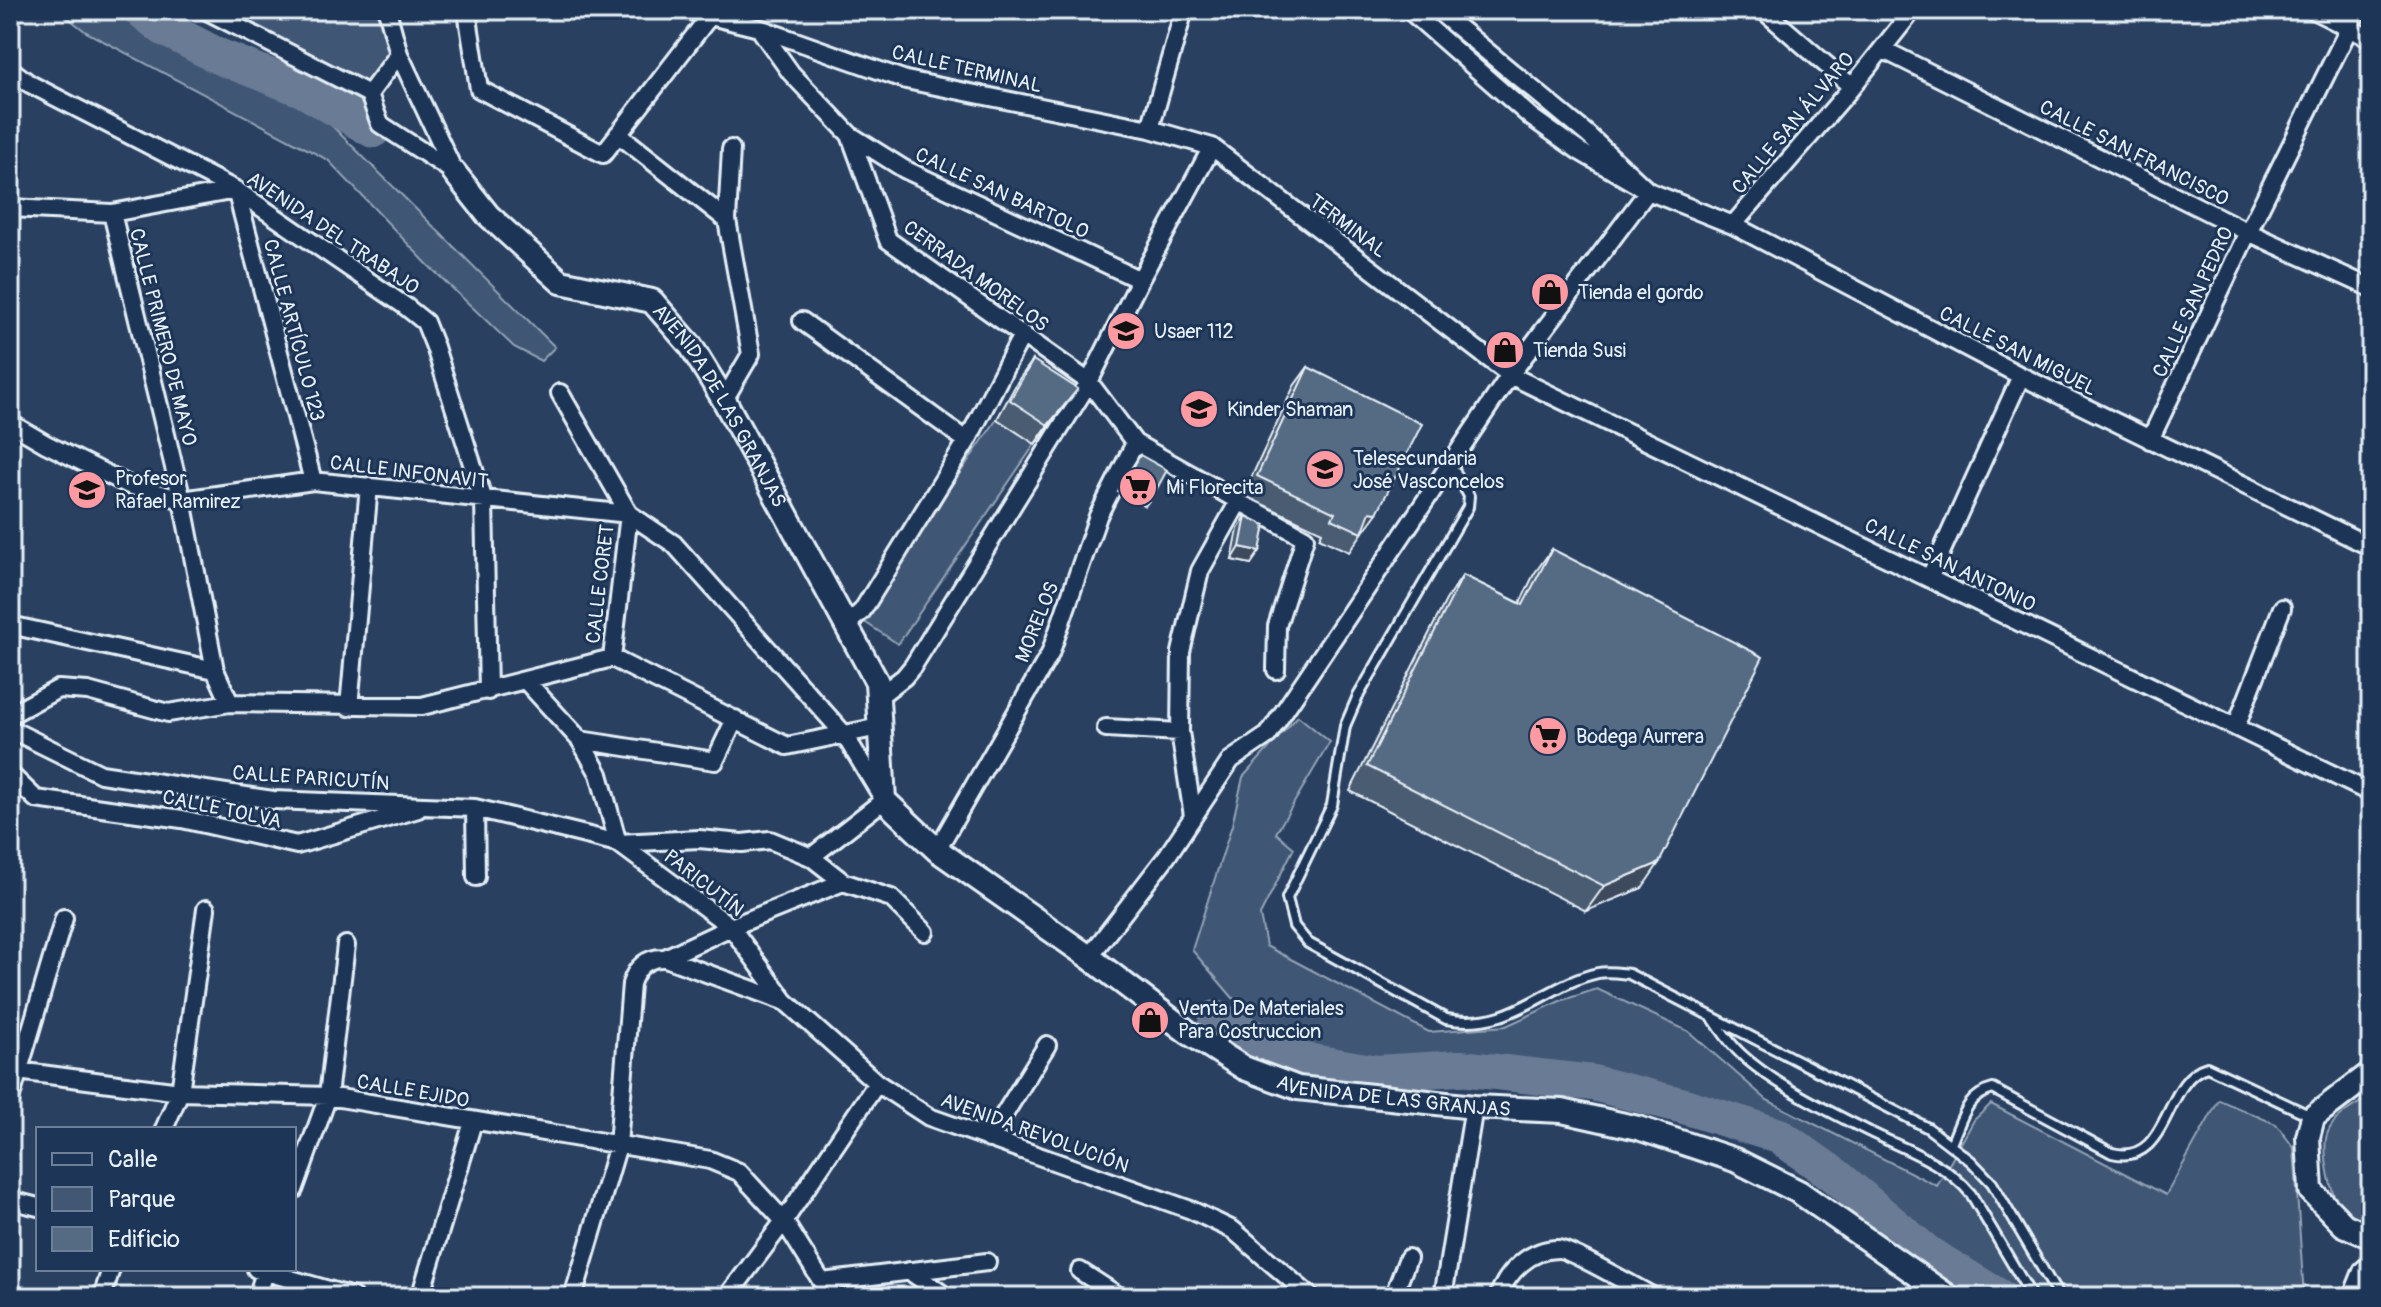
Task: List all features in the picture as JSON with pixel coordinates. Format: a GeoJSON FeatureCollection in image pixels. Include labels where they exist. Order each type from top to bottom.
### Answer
{"type":"FeatureCollection","features":[{"type":"Feature","properties":{"kind":"street"},"geometry":{"type":"LineString","coordinates":[[205,10],[369,94],[399,54]]}},
{"type":"Feature","properties":{"kind":"street"},"geometry":{"type":"LineString","coordinates":[[387,10],[399,54],[454,172]]}},
{"type":"Feature","properties":{"kind":"street"},"geometry":{"type":"LineString","coordinates":[[470,10],[468,18],[479,89],[603,154],[709,17]]}},
{"type":"Feature","properties":{"kind":"street","name":"CALLE TERMINAL"},"geometry":{"type":"LineString","coordinates":[[686,10],[759,28],[906,80],[1150,129]]}},
{"type":"Feature","properties":{"kind":"street"},"geometry":{"type":"LineString","coordinates":[[1150,129],[1184,10]]}},
{"type":"Feature","properties":{"kind":"street","name":"CALLE SAN MIGUEL"},"geometry":{"type":"LineString","coordinates":[[1409,10],[1531,117],[1579,151],[1648,191],[1733,225],[2021,376],[2371,547]]}},
{"type":"Feature","properties":{"kind":"street","name":"CALLE SAN MIGUEL"},"geometry":{"type":"LineString","coordinates":[[1437,10],[1587,134],[1648,191]]}},
{"type":"Feature","properties":{"kind":"street"},"geometry":{"type":"LineString","coordinates":[[1763,10],[1852,87]]}},
{"type":"Feature","properties":{"kind":"street","name":"CALLE SAN ÁLVARO"},"geometry":{"type":"LineString","coordinates":[[1733,225],[1852,87],[1913,10]]}},
{"type":"Feature","properties":{"kind":"street"},"geometry":{"type":"LineString","coordinates":[[2313,10],[2371,39]]}},
{"type":"Feature","properties":{"kind":"street","name":"CALLE SAN PEDRO"},"geometry":{"type":"LineString","coordinates":[[2150,440],[2358,10]]}},
{"type":"Feature","properties":{"kind":"street"},"geometry":{"type":"LineString","coordinates":[[759,28],[791,73],[850,135]]}},
{"type":"Feature","properties":{"kind":"street","name":"CALLE SAN FRANCISCO"},"geometry":{"type":"LineString","coordinates":[[1882,49],[2248,232],[2371,288]]}},
{"type":"Feature","properties":{"kind":"street","name":"AVENIDA DEL TRABAJO"},"geometry":{"type":"LineString","coordinates":[[10,69],[30,84],[236,190],[425,322],[484,501],[488,691]]}},
{"type":"Feature","properties":{"kind":"street","name":"AVENIDA DE LAS GRANJAS"},"geometry":{"type":"LineString","coordinates":[[369,94],[380,124],[454,172],[488,215],[561,282],[652,301],[691,346],[724,400],[877,682],[884,800]]}},
{"type":"Feature","properties":{"kind":"street","name":"TERMINAL"},"geometry":{"type":"LineString","coordinates":[[1150,129],[1212,147],[1510,375]]}},
{"type":"Feature","properties":{"kind":"street"},"geometry":{"type":"LineString","coordinates":[[618,134],[727,220]]}},
{"type":"Feature","properties":{"kind":"street","name":"CALLE SAN BARTOLO"},"geometry":{"type":"LineString","coordinates":[[850,135],[904,169],[1140,280]]}},
{"type":"Feature","properties":{"kind":"street","name":"CERRADA MORELOS"},"geometry":{"type":"LineString","coordinates":[[850,135],[888,240],[1089,382],[1135,443]]}},
{"type":"Feature","properties":{"kind":"street"},"geometry":{"type":"LineString","coordinates":[[878,697],[913,666],[1089,382],[1212,147]]}},
{"type":"Feature","properties":{"kind":"street"},"geometry":{"type":"LineString","coordinates":[[724,400],[751,354],[727,220],[731,149]]}},
{"type":"Feature","properties":{"kind":"street"},"geometry":{"type":"LineString","coordinates":[[10,208],[112,213],[236,190]]}},
{"type":"Feature","properties":{"kind":"street","name":"CALLE ARTÍCULO 123"},"geometry":{"type":"LineString","coordinates":[[236,190],[313,481]]}},
{"type":"Feature","properties":{"kind":"street"},"geometry":{"type":"LineString","coordinates":[[1089,957],[1167,856],[1231,760],[1268,735],[1510,375],[1648,191]]}},
{"type":"Feature","properties":{"kind":"street","name":"CALLE PRIMERO DE MAYO"},"geometry":{"type":"LineString","coordinates":[[112,213],[182,500],[215,670],[230,703]]}},
{"type":"Feature","properties":{"kind":"street"},"geometry":{"type":"LineString","coordinates":[[802,321],[967,441]]}},
{"type":"Feature","properties":{"kind":"street"},"geometry":{"type":"LineString","coordinates":[[846,625],[862,611],[967,441],[1022,335]]}},
{"type":"Feature","properties":{"kind":"street","name":"CALLE SAN ANTONIO"},"geometry":{"type":"LineString","coordinates":[[1510,375],[2371,793]]}},
{"type":"Feature","properties":{"kind":"street"},"geometry":{"type":"LineString","coordinates":[[1930,577],[2021,376]]}},
{"type":"Feature","properties":{"kind":"street"},"geometry":{"type":"LineString","coordinates":[[560,393],[629,514]]}},
{"type":"Feature","properties":{"kind":"street","name":"CALLE INFONAVIT"},"geometry":{"type":"LineString","coordinates":[[10,423],[129,485],[182,500],[313,481],[629,514]]}},
{"type":"Feature","properties":{"kind":"street"},"geometry":{"type":"LineString","coordinates":[[1135,443],[1305,538],[1277,626],[1276,670]]}},
{"type":"Feature","properties":{"kind":"street","name":"MORELOS"},"geometry":{"type":"LineString","coordinates":[[937,850],[1050,654],[1098,516],[1135,443]]}},
{"type":"Feature","properties":{"kind":"street"},"geometry":{"type":"LineString","coordinates":[[349,707],[369,486]]}},
{"type":"Feature","properties":{"kind":"street"},"geometry":{"type":"LineString","coordinates":[[1193,816],[1180,732],[1181,652],[1200,571],[1239,501]]}},
{"type":"Feature","properties":{"kind":"street","name":"AVENIDA DE LAS GRANJAS"},"geometry":{"type":"LineString","coordinates":[[629,514],[674,544],[844,734],[884,800],[937,850],[1089,957],[1189,1033],[1244,1068],[1298,1088],[1474,1107],[1562,1111],[1638,1128],[1735,1160],[1799,1192],[1949,1297]]}},
{"type":"Feature","properties":{"kind":"street","name":"CALLE CORET"},"geometry":{"type":"LineString","coordinates":[[612,658],[629,514]]}},
{"type":"Feature","properties":{"kind":"street"},"geometry":{"type":"LineString","coordinates":[[2236,727],[2282,608]]}},
{"type":"Feature","properties":{"kind":"street"},"geometry":{"type":"LineString","coordinates":[[10,625],[215,670]]}},
{"type":"Feature","properties":{"kind":"street"},"geometry":{"type":"LineString","coordinates":[[10,715],[58,689],[88,691],[168,713],[230,703],[422,706],[612,658],[787,746],[879,727]]}},
{"type":"Feature","properties":{"kind":"street"},"geometry":{"type":"LineString","coordinates":[[526,681],[580,740],[599,774],[618,843],[699,839],[742,843],[770,840],[811,857],[843,882],[891,898],[925,932]]}},
{"type":"Feature","properties":{"kind":"street"},"geometry":{"type":"LineString","coordinates":[[580,740],[715,761],[735,719]]}},
{"type":"Feature","properties":{"kind":"street"},"geometry":{"type":"LineString","coordinates":[[1106,728],[1180,732]]}},
{"type":"Feature","properties":{"kind":"street","name":"CALLE PARICUTÍN"},"geometry":{"type":"LineString","coordinates":[[10,729],[101,774],[273,800],[475,808],[618,843]]}},
{"type":"Feature","properties":{"kind":"street","name":"CALLE TOLVA"},"geometry":{"type":"LineString","coordinates":[[10,774],[36,799],[182,819],[297,845],[431,806]]}},
{"type":"Feature","properties":{"kind":"street"},"geometry":{"type":"LineString","coordinates":[[811,857],[884,800]]}},
{"type":"Feature","properties":{"kind":"street"},"geometry":{"type":"LineString","coordinates":[[475,808],[476,877]]}},
{"type":"Feature","properties":{"kind":"street","name":"PARICUTÍN"},"geometry":{"type":"LineString","coordinates":[[618,843],[731,927],[786,1002]]}},
{"type":"Feature","properties":{"kind":"street"},"geometry":{"type":"LineString","coordinates":[[573,1297],[618,1145],[631,984],[639,967],[648,960],[665,958],[731,927],[843,882]]}},
{"type":"Feature","properties":{"kind":"street"},"geometry":{"type":"LineString","coordinates":[[165,1127],[180,1092],[206,909]]}},
{"type":"Feature","properties":{"kind":"street"},"geometry":{"type":"LineString","coordinates":[[10,1100],[15,1071],[64,918]]}},
{"type":"Feature","properties":{"kind":"street"},"geometry":{"type":"LineString","coordinates":[[296,1184],[328,1096],[346,945]]}},
{"type":"Feature","properties":{"kind":"street","name":"AVENIDA REVOLUCIÓN"},"geometry":{"type":"LineString","coordinates":[[665,958],[786,1002],[877,1083],[929,1117],[1205,1217],[1233,1230],[1311,1297]]}},
{"type":"Feature","properties":{"kind":"street"},"geometry":{"type":"LineString","coordinates":[[989,1139],[1047,1045]]}},
{"type":"Feature","properties":{"kind":"street","name":"CALLE EJIDO"},"geometry":{"type":"LineString","coordinates":[[15,1071],[180,1092],[328,1096],[710,1160],[739,1172],[784,1221],[822,1282],[836,1297]]}},
{"type":"Feature","properties":{"kind":"street"},"geometry":{"type":"LineString","coordinates":[[2371,1073],[2313,1117],[2308,1137],[2311,1191],[2344,1225],[2371,1237]]}},
{"type":"Feature","properties":{"kind":"street"},"geometry":{"type":"LineString","coordinates":[[727,1297],[784,1221],[877,1083]]}},
{"type":"Feature","properties":{"kind":"street"},"geometry":{"type":"LineString","coordinates":[[1443,1297],[1474,1107]]}},
{"type":"Feature","properties":{"kind":"street"},"geometry":{"type":"LineString","coordinates":[[420,1297],[473,1122]]}},
{"type":"Feature","properties":{"kind":"street"},"geometry":{"type":"LineString","coordinates":[[10,1200],[36,1206]]}},
{"type":"Feature","properties":{"kind":"street"},"geometry":{"type":"LineString","coordinates":[[1498,1297],[1503,1283],[1531,1254],[1561,1248],[1654,1297]]}},
{"type":"Feature","properties":{"kind":"street"},"geometry":{"type":"LineString","coordinates":[[1393,1297],[1408,1258]]}},
{"type":"Feature","properties":{"kind":"street"},"geometry":{"type":"LineString","coordinates":[[822,1282],[987,1262]]}},
{"type":"Feature","properties":{"kind":"street"},"geometry":{"type":"LineString","coordinates":[[2355,1297],[2365,1272],[2371,1267]]}},
{"type":"Feature","properties":{"kind":"street"},"geometry":{"type":"LineString","coordinates":[[102,1297],[110,1271]]}},
{"type":"Feature","properties":{"kind":"street"},"geometry":{"type":"LineString","coordinates":[[257,1297],[262,1271]]}},
{"type":"Feature","properties":{"kind":"street"},"geometry":{"type":"LineString","coordinates":[[265,1271],[353,1297]]}},
{"type":"Feature","properties":{"kind":"street"},"geometry":{"type":"LineString","coordinates":[[909,1271],[947,1297]]}},
{"type":"Feature","properties":{"kind":"street"},"geometry":{"type":"LineString","coordinates":[[1080,1271],[1120,1297]]}},
{"type":"Feature","properties":{"kind":"lane"},"geometry":{"type":"LineString","coordinates":[[1451,465],[1469,496],[1468,507],[1357,698],[1345,726],[1332,805],[1287,898],[1294,926],[1308,943],[1446,1019],[1459,1021],[1505,1016],[1579,979],[1601,972],[1629,974],[1901,1114],[1951,1144],[1992,1183],[2059,1297]]}},
{"type":"Feature","properties":{"kind":"lane"},"geometry":{"type":"LineString","coordinates":[[1713,1019],[1739,1053],[1767,1074],[1850,1122],[1943,1167],[1960,1180],[2032,1297]]}},
{"type":"Feature","properties":{"kind":"lane"},"geometry":{"type":"LineString","coordinates":[[1951,1144],[1971,1100],[1980,1092],[1993,1089],[2112,1153],[2126,1156],[2137,1152],[2155,1138],[2187,1078],[2196,1070],[2207,1067],[2313,1117]]}},
{"type":"Feature","properties":{"kind":"green space"},"geometry":{"type":"Polygon","coordinates":[[[58,10],[163,10],[311,105],[555,347],[541,361],[514,347],[429,266],[328,160],[86,32],[58,10]]]}},
{"type":"Feature","properties":{"kind":"green space"},"geometry":{"type":"Polygon","coordinates":[[[219,10],[388,10],[393,51],[365,86],[219,10]]]}},
{"type":"Feature","properties":{"kind":"green space"},"geometry":{"type":"Polygon","coordinates":[[[997,419],[1035,444],[898,644],[860,619],[997,419]]]}},
{"type":"Feature","properties":{"kind":"green space"},"geometry":{"type":"Polygon","coordinates":[[[1298,716],[1330,742],[1276,833],[1294,848],[1260,915],[1266,946],[1429,1032],[1506,1026],[1560,1001],[1597,989],[1688,1031],[1767,1100],[1937,1186],[1974,1120],[1991,1104],[2166,1195],[2219,1100],[2276,1124],[2294,1148],[2304,1297],[2011,1297],[1933,1246],[1841,1171],[1782,1129],[1684,1098],[1594,1076],[1465,1063],[1378,1067],[1298,1053],[1233,1018],[1239,1005],[1192,950],[1232,825],[1243,777],[1298,716]]]}},
{"type":"Feature","properties":{"kind":"green space"},"geometry":{"type":"Polygon","coordinates":[[[2371,1096],[2371,1225],[2339,1205],[2330,1180],[2326,1139],[2336,1120],[2371,1096]]]}},
{"type":"Feature","properties":{"kind":"building"},"geometry":{"type":"Polygon","coordinates":[[[1033,360],[1078,389],[1048,425],[1010,400],[1033,360]]]}},
{"type":"Feature","properties":{"kind":"building","name":"Telesecundaria José Vasconcelos"},"geometry":{"type":"Polygon","coordinates":[[[1308,367],[1422,424],[1377,513],[1370,512],[1362,533],[1332,519],[1335,513],[1257,476],[1308,367]]]}},
{"type":"Feature","properties":{"kind":"building"},"geometry":{"type":"Polygon","coordinates":[[[1140,455],[1167,470],[1154,494],[1127,479],[1140,455]]]}},
{"type":"Feature","properties":{"kind":"building"},"geometry":{"type":"Polygon","coordinates":[[[1246,516],[1265,525],[1260,551],[1240,547],[1246,516]]]}},
{"type":"Feature","properties":{"kind":"building","name":"Bodega Aurrera"},"geometry":{"type":"Polygon","coordinates":[[[1552,549],[1763,657],[1659,863],[1604,886],[1367,766],[1463,575],[1523,605],[1552,549]]]}},
{"type":"Feature","properties":{"kind":"waterway"},"geometry":{"type":"LineString","coordinates":[[141,10],[164,28],[218,56],[302,89],[373,130]]}},
{"type":"Feature","properties":{"kind":"waterway"},"geometry":{"type":"LineString","coordinates":[[1216,1018],[1295,1059],[1377,1073],[1460,1068],[1593,1083],[1684,1106],[1779,1136],[1836,1176],[1928,1254],[1999,1297]]}},
{"type":"Feature","properties":{"kind":"place","name":"Tienda el gordo"},"geometry":{"type":"Point","coordinates":[1550,292]}},
{"type":"Feature","properties":{"kind":"place","name":"Usaer 112"},"geometry":{"type":"Point","coordinates":[1126,331]}},
{"type":"Feature","properties":{"kind":"place","name":"Tienda Susi"},"geometry":{"type":"Point","coordinates":[1505,350]}},
{"type":"Feature","properties":{"kind":"place","name":"Kinder Shaman"},"geometry":{"type":"Point","coordinates":[1199,409]}},
{"type":"Feature","properties":{"kind":"place","name":"Telesecundaria José Vasconcelos"},"geometry":{"type":"Point","coordinates":[1325,469]}},
{"type":"Feature","properties":{"kind":"place","name":"Mi Florecita"},"geometry":{"type":"Point","coordinates":[1138,487]}},
{"type":"Feature","properties":{"kind":"place","name":"Profesor Rafael Ramirez"},"geometry":{"type":"Point","coordinates":[87,490]}},
{"type":"Feature","properties":{"kind":"place","name":"Bodega Aurrera"},"geometry":{"type":"Point","coordinates":[1548,736]}},
{"type":"Feature","properties":{"kind":"place","name":"Venta De Materiales Para Costruccion"},"geometry":{"type":"Point","coordinates":[1150,1020]}}]}
